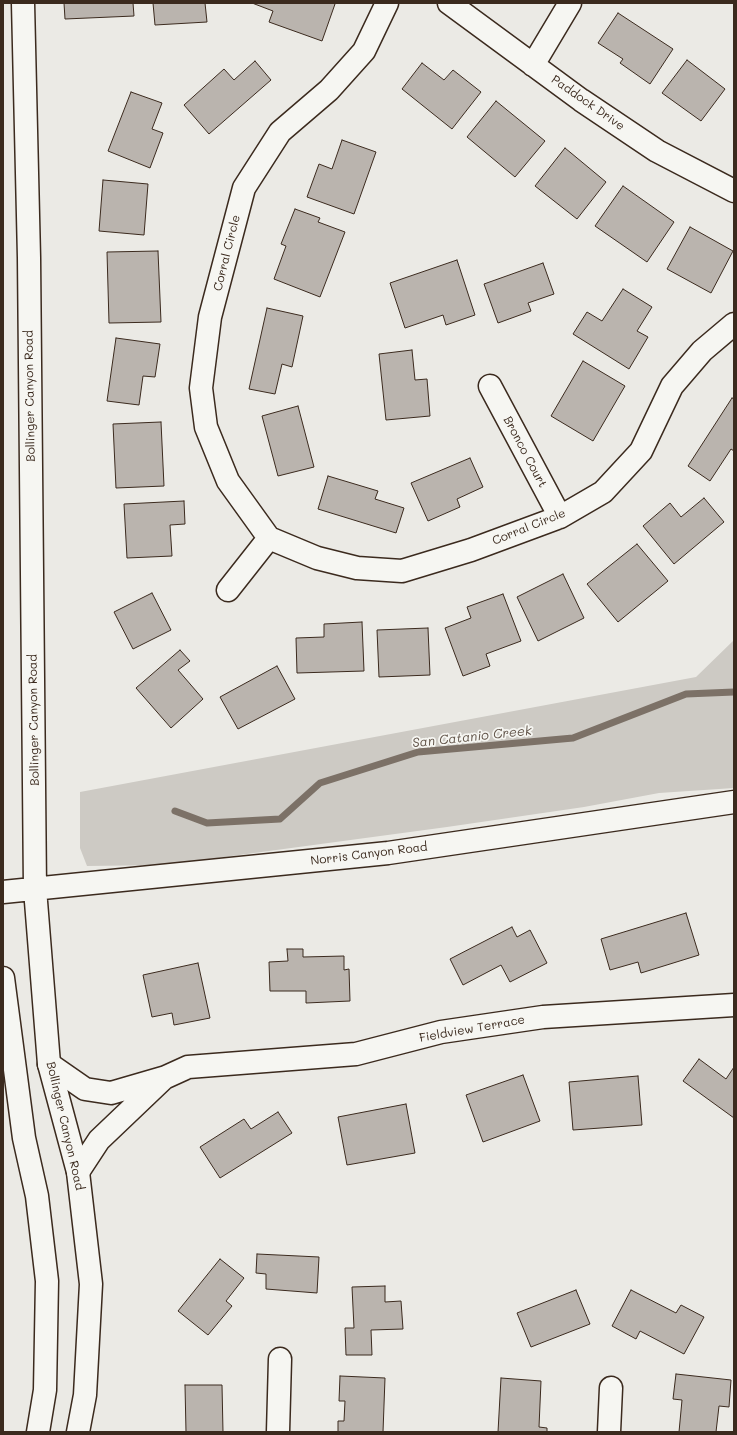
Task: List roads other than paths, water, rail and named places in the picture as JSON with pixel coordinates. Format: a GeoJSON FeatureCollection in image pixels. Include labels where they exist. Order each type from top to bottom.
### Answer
{"type":"FeatureCollection","features":[{"type":"Feature","properties":{"kind":"street","name":"Bollinger Canyon Road"},"geometry":{"type":"LineString","coordinates":[[23,3],[29,258],[35,889],[50,1064],[78,1172],[91,1284],[85,1395],[78,1432]]}},
{"type":"Feature","properties":{"kind":"street","name":"Corral Circle"},"geometry":{"type":"LineString","coordinates":[[387,3],[364,51],[329,90],[280,132],[244,188],[210,317],[201,388],[206,426],[228,481],[269,538],[317,558],[357,568],[402,571],[471,550],[560,517],[603,492],[641,451],[672,386],[702,351],[734,324]]}},
{"type":"Feature","properties":{"kind":"street","name":"Paddock Drive"},"geometry":{"type":"LineString","coordinates":[[449,3],[581,100],[656,151],[734,191]]}},
{"type":"Feature","properties":{"kind":"street"},"geometry":{"type":"LineString","coordinates":[[533,65],[570,3]]}},
{"type":"Feature","properties":{"kind":"street","name":"Bronco Court"},"geometry":{"type":"LineString","coordinates":[[490,386],[560,517]]}},
{"type":"Feature","properties":{"kind":"street"},"geometry":{"type":"LineString","coordinates":[[228,590],[269,538]]}},
{"type":"Feature","properties":{"kind":"street","name":"Norris Canyon Road"},"geometry":{"type":"LineString","coordinates":[[3,892],[388,853],[734,802]]}},
{"type":"Feature","properties":{"kind":"street"},"geometry":{"type":"LineString","coordinates":[[3,978],[24,1138],[37,1196],[47,1281],[45,1390],[38,1432]]}},
{"type":"Feature","properties":{"kind":"street","name":"Fieldview Terrace"},"geometry":{"type":"LineString","coordinates":[[50,1064],[86,1089],[111,1093],[166,1077],[188,1067],[356,1054],[441,1032],[543,1018],[609,1012],[734,1005]]}},
{"type":"Feature","properties":{"kind":"street","name":"Fieldview Terrace"},"geometry":{"type":"LineString","coordinates":[[78,1172],[99,1140],[166,1077]]}},
{"type":"Feature","properties":{"kind":"street"},"geometry":{"type":"LineString","coordinates":[[278,1432],[280,1359]]}},
{"type":"Feature","properties":{"kind":"street"},"geometry":{"type":"LineString","coordinates":[[609,1432],[611,1388]]}},
{"type":"Feature","properties":{"kind":"waterway","name":"San Catanio Creek"},"geometry":{"type":"LineString","coordinates":[[175,811],[207,823],[280,819],[320,783],[418,752],[573,738],[686,694],[734,692]]}}]}
